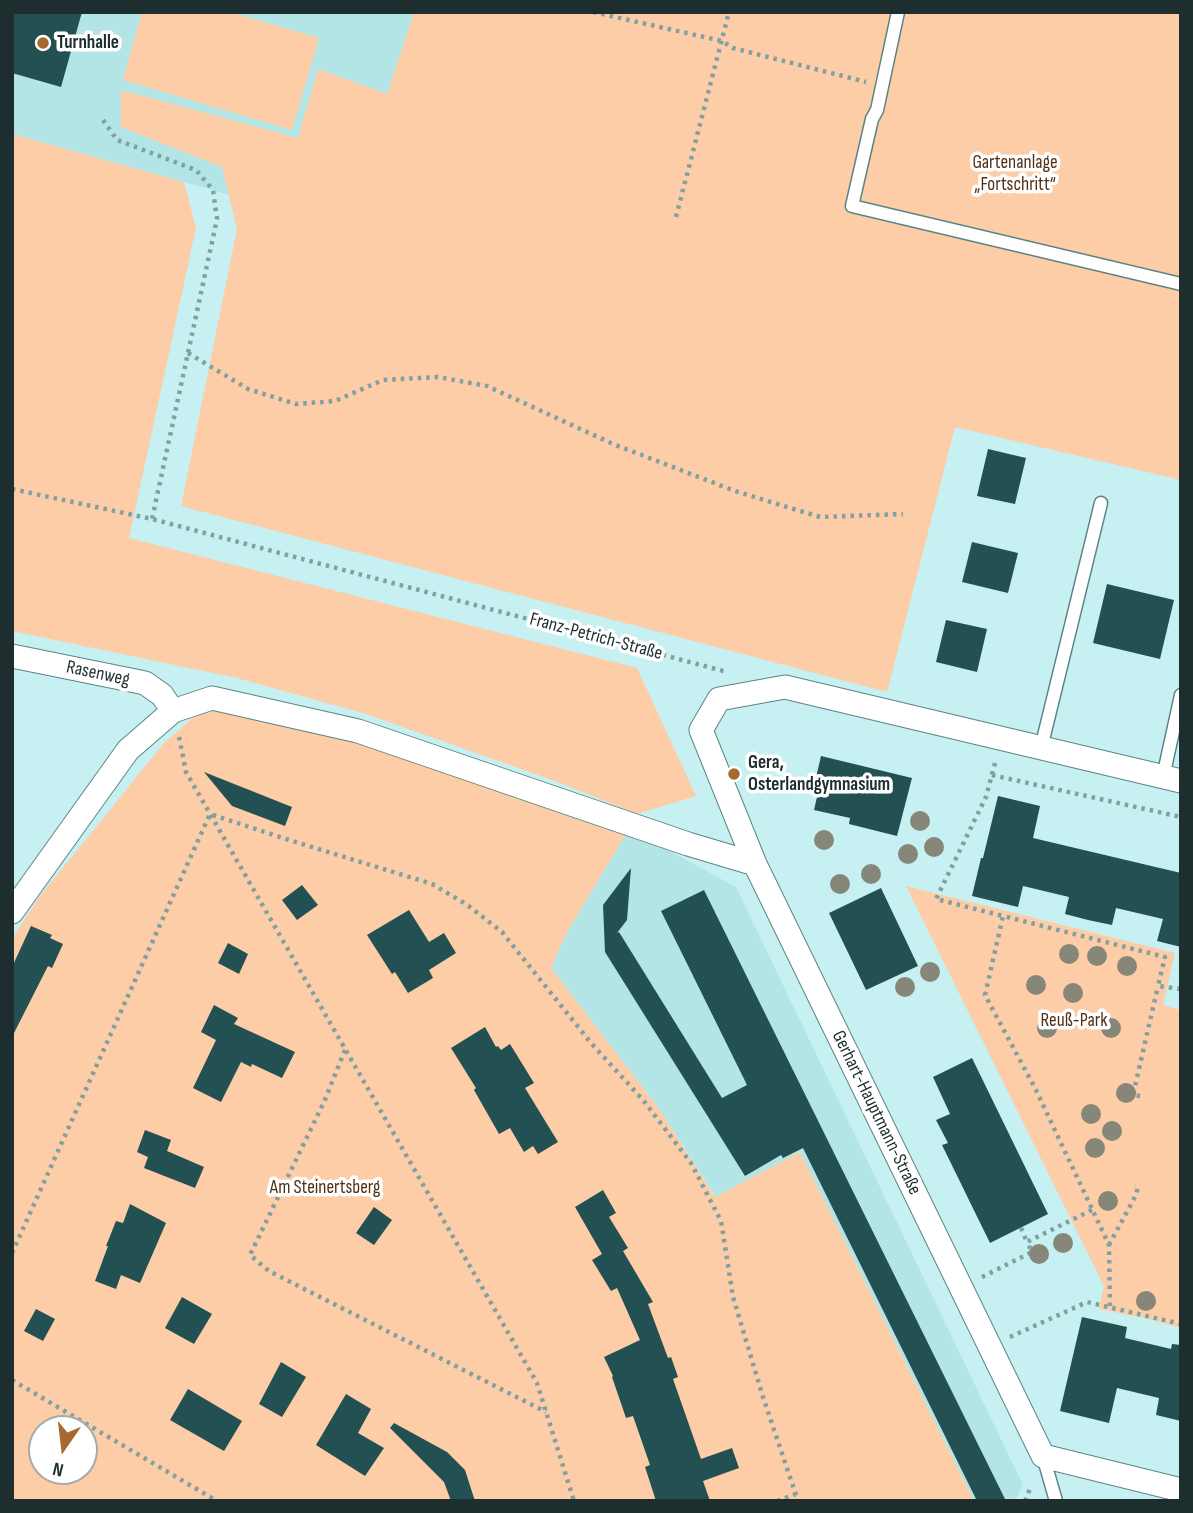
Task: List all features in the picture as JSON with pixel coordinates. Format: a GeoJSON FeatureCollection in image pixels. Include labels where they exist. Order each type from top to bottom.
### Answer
{"type":"FeatureCollection","features":[{"type":"Feature","properties":{"kind":"street","name":"Rasenweg"},"geometry":{"type":"LineString","coordinates":[[12,656],[145,683],[163,695],[173,711]]}},
{"type":"Feature","properties":{"kind":"street","name":"Gerhart-Hauptmann-Straße"},"geometry":{"type":"LineString","coordinates":[[1002,738],[785,687],[719,699],[701,730],[755,864],[1043,1456]]}},
{"type":"Feature","properties":{"kind":"street"},"geometry":{"type":"LineString","coordinates":[[12,912],[128,750],[173,711],[212,698],[358,731],[688,844],[755,864]]}},
{"type":"Feature","properties":{"kind":"street"},"geometry":{"type":"LineString","coordinates":[[1002,738],[1172,779]]}},
{"type":"Feature","properties":{"kind":"street"},"geometry":{"type":"LineString","coordinates":[[1043,1456],[1181,1490]]}},
{"type":"Feature","properties":{"kind":"lane"},"geometry":{"type":"LineString","coordinates":[[898,12],[877,110],[872,119],[852,206],[1181,284]]}},
{"type":"Feature","properties":{"kind":"lane"},"geometry":{"type":"LineString","coordinates":[[1041,748],[1101,503]]}},
{"type":"Feature","properties":{"kind":"lane"},"geometry":{"type":"LineString","coordinates":[[1172,779],[1181,695]]}},
{"type":"Feature","properties":{"kind":"lane"},"geometry":{"type":"LineString","coordinates":[[1043,1456],[1056,1501]]}},
{"type":"Feature","properties":{"kind":"path"},"geometry":{"type":"LineString","coordinates":[[593,12],[722,41],[733,48],[881,86]]}},
{"type":"Feature","properties":{"kind":"path"},"geometry":{"type":"LineString","coordinates":[[676,217],[729,12]]}},
{"type":"Feature","properties":{"kind":"path"},"geometry":{"type":"LineString","coordinates":[[103,120],[117,140],[196,170],[213,190],[217,219],[152,519]]}},
{"type":"Feature","properties":{"kind":"path"},"geometry":{"type":"LineString","coordinates":[[188,354],[248,389],[296,404],[335,401],[383,380],[438,377],[487,386],[613,444],[735,491],[820,517],[903,514]]}},
{"type":"Feature","properties":{"kind":"path","name":"Franz-Petrich-Straße"},"geometry":{"type":"LineString","coordinates":[[12,489],[152,519],[732,673]]}},
{"type":"Feature","properties":{"kind":"path"},"geometry":{"type":"LineString","coordinates":[[173,711],[186,772],[537,1382],[574,1501]]}},
{"type":"Feature","properties":{"kind":"path"},"geometry":{"type":"LineString","coordinates":[[1002,738],[986,797],[936,900],[1165,957],[1133,1095],[1140,1096]]}},
{"type":"Feature","properties":{"kind":"path"},"geometry":{"type":"LineString","coordinates":[[992,775],[1181,817]]}},
{"type":"Feature","properties":{"kind":"path"},"geometry":{"type":"LineString","coordinates":[[12,1253],[210,814]]}},
{"type":"Feature","properties":{"kind":"path"},"geometry":{"type":"LineString","coordinates":[[210,814],[432,884],[466,904],[502,932],[591,1043],[643,1101],[691,1163],[721,1222],[733,1297],[798,1501]]}},
{"type":"Feature","properties":{"kind":"path"},"geometry":{"type":"LineString","coordinates":[[1003,916],[985,995],[1036,1090],[1109,1245],[1110,1306]]}},
{"type":"Feature","properties":{"kind":"path"},"geometry":{"type":"LineString","coordinates":[[1158,985],[1181,989]]}},
{"type":"Feature","properties":{"kind":"path"},"geometry":{"type":"LineString","coordinates":[[345,1049],[324,1102],[250,1255],[269,1271],[547,1413]]}},
{"type":"Feature","properties":{"kind":"path"},"geometry":{"type":"LineString","coordinates":[[1109,1245],[1136,1195],[1138,1186],[1135,1186]]}},
{"type":"Feature","properties":{"kind":"path"},"geometry":{"type":"LineString","coordinates":[[1027,1242],[1093,1210]]}},
{"type":"Feature","properties":{"kind":"path"},"geometry":{"type":"LineString","coordinates":[[961,1288],[1032,1252],[1021,1228]]}},
{"type":"Feature","properties":{"kind":"path"},"geometry":{"type":"LineString","coordinates":[[989,1346],[1087,1302],[1181,1324]]}},
{"type":"Feature","properties":{"kind":"path"},"geometry":{"type":"LineString","coordinates":[[12,1380],[216,1501]]}},
{"type":"Feature","properties":{"kind":"path"},"geometry":{"type":"LineString","coordinates":[[777,1501],[796,1494]]}},
{"type":"Feature","properties":{"kind":"shaded area"},"geometry":{"type":"Polygon","coordinates":[[[12,12],[418,12],[348,228],[12,134],[12,12]]]}},
{"type":"Feature","properties":{"kind":"shaded area"},"geometry":{"type":"Polygon","coordinates":[[[629,829],[736,887],[1023,1485],[1015,1501],[974,1501],[800,1152],[716,1197],[660,1110],[551,968],[566,934],[629,829]]]}},
{"type":"Feature","properties":{"kind":"green space"},"geometry":{"type":"Polygon","coordinates":[[[142,12],[230,12],[319,38],[292,130],[123,80],[142,12]]]}},
{"type":"Feature","properties":{"kind":"green space","name":"Gartenanlage „Fortschritt“"},"geometry":{"type":"Polygon","coordinates":[[[414,12],[1181,12],[1181,480],[955,427],[887,692],[181,506],[237,229],[222,167],[121,127],[121,90],[298,138],[318,69],[387,94],[414,12]]]}},
{"type":"Feature","properties":{"kind":"green space"},"geometry":{"type":"Polygon","coordinates":[[[12,134],[184,182],[196,228],[129,538],[637,668],[696,796],[637,814],[563,784],[366,714],[237,678],[12,631],[12,134]]]}},
{"type":"Feature","properties":{"kind":"green space","name":"Am Steinertsberg"},"geometry":{"type":"Polygon","coordinates":[[[228,704],[356,736],[629,829],[566,934],[551,968],[660,1110],[715,1197],[800,1152],[974,1501],[12,1501],[12,939],[40,896],[164,743],[196,715],[228,704]]]}},
{"type":"Feature","properties":{"kind":"green space","name":"Reuß-Park"},"geometry":{"type":"Polygon","coordinates":[[[906,886],[1175,953],[1163,1005],[1181,1010],[1181,1328],[1099,1309],[1104,1286],[906,886]]]}},
{"type":"Feature","properties":{"kind":"building","name":"Turnhalle"},"geometry":{"type":"Polygon","coordinates":[[[12,12],[82,12],[61,87],[12,73],[12,12]]]}},
{"type":"Feature","properties":{"kind":"building"},"geometry":{"type":"Polygon","coordinates":[[[988,449],[1026,458],[1015,504],[977,496],[988,449]]]}},
{"type":"Feature","properties":{"kind":"building"},"geometry":{"type":"Polygon","coordinates":[[[972,542],[1018,553],[1008,593],[962,582],[972,542]]]}},
{"type":"Feature","properties":{"kind":"building"},"geometry":{"type":"Polygon","coordinates":[[[1107,584],[1174,600],[1160,659],[1093,643],[1107,584]]]}},
{"type":"Feature","properties":{"kind":"building"},"geometry":{"type":"Polygon","coordinates":[[[946,620],[987,629],[977,672],[936,662],[946,620]]]}},
{"type":"Feature","properties":{"kind":"building"},"geometry":{"type":"Polygon","coordinates":[[[821,756],[912,778],[897,836],[849,824],[850,818],[814,810],[820,784],[815,782],[821,756]]]}},
{"type":"Feature","properties":{"kind":"building"},"geometry":{"type":"Polygon","coordinates":[[[204,772],[292,807],[285,826],[232,806],[204,772]]]}},
{"type":"Feature","properties":{"kind":"building"},"geometry":{"type":"Polygon","coordinates":[[[998,796],[1040,806],[1033,838],[1181,873],[1181,947],[1157,941],[1163,919],[1116,908],[1112,925],[1088,920],[1065,914],[1069,897],[1023,886],[1018,907],[972,896],[998,796]]]}},
{"type":"Feature","properties":{"kind":"building"},"geometry":{"type":"Polygon","coordinates":[[[631,868],[627,920],[617,933],[619,932],[722,1098],[747,1085],[661,911],[704,890],[1006,1501],[977,1501],[803,1148],[783,1158],[781,1155],[745,1176],[605,952],[603,905],[631,868]]]}},
{"type":"Feature","properties":{"kind":"building"},"geometry":{"type":"Polygon","coordinates":[[[302,885],[318,905],[297,920],[282,900],[302,885]]]}},
{"type":"Feature","properties":{"kind":"building"},"geometry":{"type":"Polygon","coordinates":[[[881,888],[918,966],[866,990],[829,913],[881,888]]]}},
{"type":"Feature","properties":{"kind":"building"},"geometry":{"type":"Polygon","coordinates":[[[409,910],[429,942],[444,933],[456,953],[429,970],[433,978],[408,993],[367,935],[409,910]]]}},
{"type":"Feature","properties":{"kind":"building"},"geometry":{"type":"Polygon","coordinates":[[[31,926],[52,935],[50,938],[63,944],[52,968],[48,966],[12,1037],[12,967],[31,926]]]}},
{"type":"Feature","properties":{"kind":"building"},"geometry":{"type":"Polygon","coordinates":[[[228,943],[248,954],[239,974],[218,963],[228,943]]]}},
{"type":"Feature","properties":{"kind":"building"},"geometry":{"type":"Polygon","coordinates":[[[214,1005],[238,1018],[234,1024],[295,1052],[282,1078],[252,1064],[251,1067],[241,1062],[221,1102],[193,1088],[216,1040],[201,1032],[214,1005]]]}},
{"type":"Feature","properties":{"kind":"building"},"geometry":{"type":"Polygon","coordinates":[[[485,1027],[496,1047],[501,1050],[510,1044],[534,1083],[525,1088],[558,1142],[538,1154],[533,1146],[524,1152],[510,1128],[499,1134],[474,1090],[476,1088],[451,1048],[485,1027]]]}},
{"type":"Feature","properties":{"kind":"building"},"geometry":{"type":"Polygon","coordinates":[[[972,1058],[1048,1214],[990,1243],[942,1145],[948,1143],[936,1120],[950,1114],[933,1077],[972,1058]]]}},
{"type":"Feature","properties":{"kind":"building"},"geometry":{"type":"Polygon","coordinates":[[[145,1130],[171,1140],[167,1151],[204,1167],[195,1188],[144,1168],[148,1157],[137,1152],[145,1130]]]}},
{"type":"Feature","properties":{"kind":"building"},"geometry":{"type":"Polygon","coordinates":[[[603,1190],[616,1213],[609,1217],[628,1248],[623,1251],[653,1302],[648,1304],[678,1377],[673,1379],[701,1459],[732,1448],[739,1468],[703,1481],[710,1501],[656,1501],[645,1467],[650,1465],[633,1416],[626,1418],[604,1357],[640,1340],[617,1288],[611,1291],[592,1260],[602,1254],[575,1207],[603,1190]]]}},
{"type":"Feature","properties":{"kind":"building"},"geometry":{"type":"Polygon","coordinates":[[[130,1204],[166,1223],[140,1283],[121,1275],[116,1289],[95,1281],[116,1221],[123,1223],[130,1204]]]}},
{"type":"Feature","properties":{"kind":"building"},"geometry":{"type":"Polygon","coordinates":[[[374,1207],[392,1220],[374,1245],[356,1233],[374,1207]]]}},
{"type":"Feature","properties":{"kind":"building"},"geometry":{"type":"Polygon","coordinates":[[[182,1297],[212,1314],[194,1344],[165,1328],[182,1297]]]}},
{"type":"Feature","properties":{"kind":"building"},"geometry":{"type":"Polygon","coordinates":[[[36,1309],[55,1319],[43,1341],[24,1331],[36,1309]]]}},
{"type":"Feature","properties":{"kind":"building"},"geometry":{"type":"Polygon","coordinates":[[[1082,1317],[1127,1327],[1125,1338],[1171,1349],[1172,1344],[1181,1345],[1181,1421],[1156,1415],[1159,1398],[1117,1388],[1109,1423],[1060,1411],[1082,1317]]]}},
{"type":"Feature","properties":{"kind":"building"},"geometry":{"type":"Polygon","coordinates":[[[281,1362],[306,1377],[282,1417],[259,1404],[281,1362]]]}},
{"type":"Feature","properties":{"kind":"building"},"geometry":{"type":"Polygon","coordinates":[[[188,1389],[242,1421],[224,1451],[170,1420],[188,1389]]]}},
{"type":"Feature","properties":{"kind":"building"},"geometry":{"type":"Polygon","coordinates":[[[346,1394],[371,1409],[358,1433],[384,1448],[365,1476],[316,1445],[346,1394]]]}},
{"type":"Feature","properties":{"kind":"building"},"geometry":{"type":"Polygon","coordinates":[[[394,1423],[447,1452],[465,1470],[475,1501],[451,1501],[444,1482],[390,1428],[394,1423]]]}},
{"type":"Feature","properties":{"kind":"place","name":"Turnhalle"},"geometry":{"type":"Point","coordinates":[43,43]}},
{"type":"Feature","properties":{"kind":"place","name":"Gera, Osterlandgymnasium"},"geometry":{"type":"Point","coordinates":[734,774]}}]}
